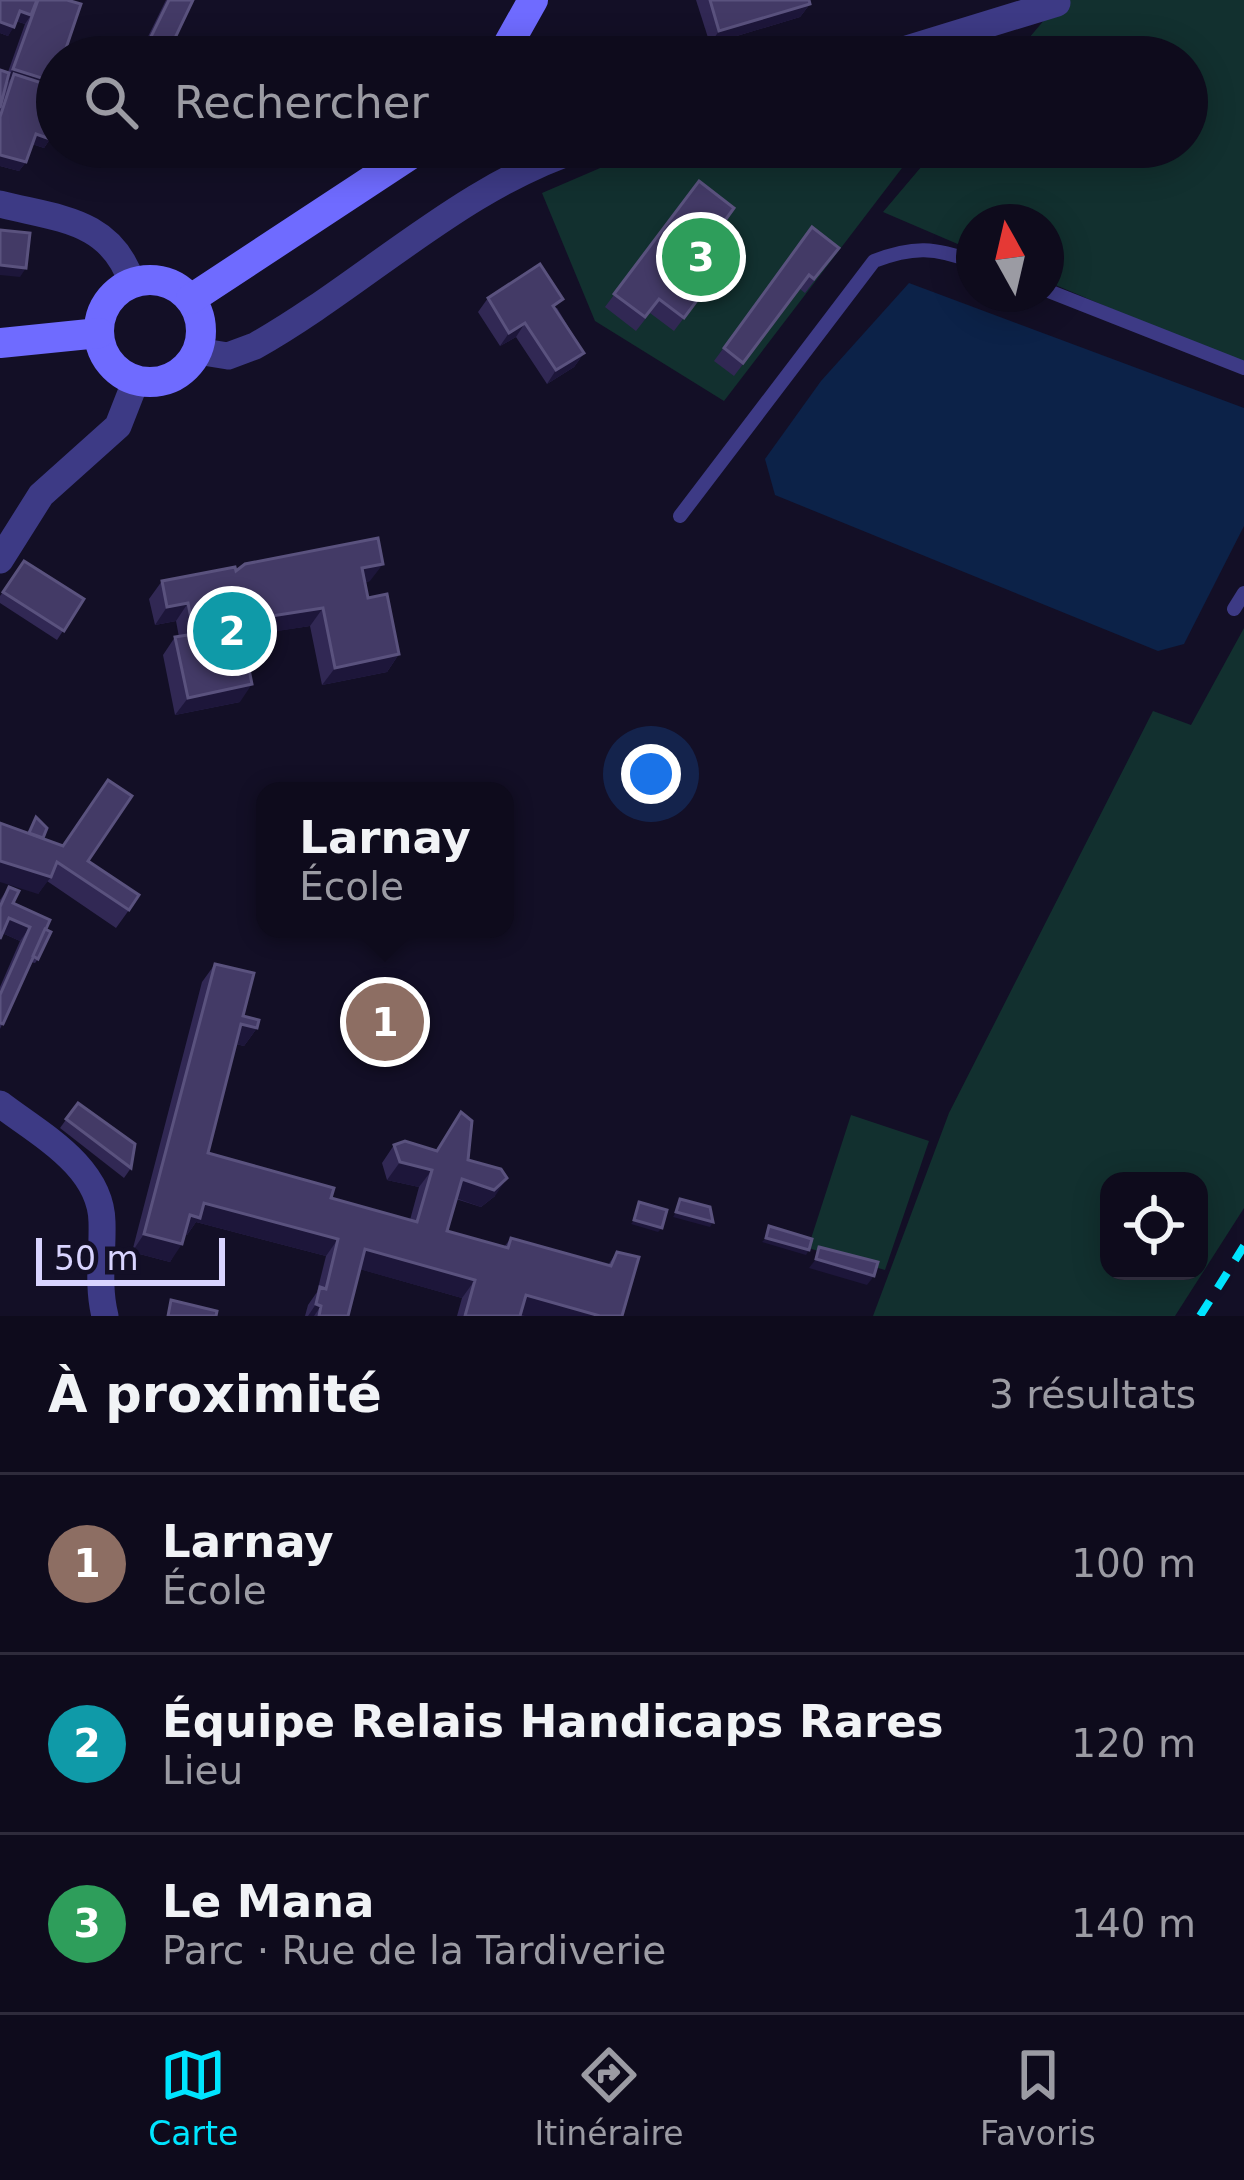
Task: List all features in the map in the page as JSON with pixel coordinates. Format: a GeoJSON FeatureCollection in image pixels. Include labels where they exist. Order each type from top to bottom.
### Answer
{"type":"FeatureCollection","features":[{"type":"Feature","properties":{"kind":"street"},"geometry":{"type":"LineString","coordinates":[[512,36],[532,0]]}},
{"type":"Feature","properties":{"kind":"street"},"geometry":{"type":"LineString","coordinates":[[949,36],[1057,3]]}},
{"type":"Feature","properties":{"kind":"street"},"geometry":{"type":"LineString","coordinates":[[190,299],[390,168]]}},
{"type":"Feature","properties":{"kind":"street"},"geometry":{"type":"LineString","coordinates":[[197,351],[228,356],[255,346],[531,168]]}},
{"type":"Feature","properties":{"kind":"street"},"geometry":{"type":"LineString","coordinates":[[0,204],[103,235],[118,249],[132,283]]}},
{"type":"Feature","properties":{"kind":"street"},"geometry":{"type":"LineString","coordinates":[[164,282],[190,299],[201,324],[197,351],[178,374],[136,380],[110,363],[99,333],[107,303],[132,283],[164,282]]}},
{"type":"Feature","properties":{"kind":"street"},"geometry":{"type":"LineString","coordinates":[[0,343],[99,333]]}},
{"type":"Feature","properties":{"kind":"street"},"geometry":{"type":"LineString","coordinates":[[0,560],[41,495],[118,427],[136,380]]}},
{"type":"Feature","properties":{"kind":"street"},"geometry":{"type":"LineString","coordinates":[[0,1104],[78,1165],[91,1183],[101,1206],[99,1294],[105,1316]]}},
{"type":"Feature","properties":{"kind":"lane"},"geometry":{"type":"LineString","coordinates":[[680,516],[874,261],[906,248],[938,248],[956,255]]}},
{"type":"Feature","properties":{"kind":"lane"},"geometry":{"type":"LineString","coordinates":[[1064,297],[1244,368]]}},
{"type":"Feature","properties":{"kind":"lane"},"geometry":{"type":"LineString","coordinates":[[1234,609],[1244,592]]}},
{"type":"Feature","properties":{"kind":"green space"},"geometry":{"type":"Polygon","coordinates":[[[1061,0],[1244,0],[1244,365],[1064,289],[1064,204],[956,204],[956,243],[883,212],[920,168],[1208,168],[1208,36],[1031,36],[1061,0]]]}},
{"type":"Feature","properties":{"kind":"green space"},"geometry":{"type":"Polygon","coordinates":[[[600,168],[902,168],[724,401],[595,321],[542,193],[600,168]]]}},
{"type":"Feature","properties":{"kind":"green space"},"geometry":{"type":"Polygon","coordinates":[[[1244,628],[1244,1208],[1208,1264],[1208,1172],[1100,1172],[1100,1280],[1198,1280],[1175,1316],[873,1316],[949,1113],[1153,711],[1191,725],[1244,628]]]}},
{"type":"Feature","properties":{"kind":"green space"},"geometry":{"type":"Polygon","coordinates":[[[851,1115],[929,1141],[885,1270],[808,1248],[851,1115]]]}},
{"type":"Feature","properties":{"kind":"water"},"geometry":{"type":"Polygon","coordinates":[[[909,283],[956,301],[956,312],[987,312],[1244,408],[1244,526],[1184,644],[1158,651],[775,495],[765,459],[821,381],[909,283]]]}},
{"type":"Feature","properties":{"kind":"building"},"geometry":{"type":"Polygon","coordinates":[[[0,0],[37,0],[31,15],[20,11],[14,27],[0,22],[0,0]]]}},
{"type":"Feature","properties":{"kind":"building"},"geometry":{"type":"Polygon","coordinates":[[[38,0],[81,4],[70,36],[36,36],[36,76],[13,69],[38,0]]]}},
{"type":"Feature","properties":{"kind":"building"},"geometry":{"type":"Polygon","coordinates":[[[169,0],[193,0],[176,36],[151,36],[169,0]]]}},
{"type":"Feature","properties":{"kind":"building"},"geometry":{"type":"Polygon","coordinates":[[[710,0],[809,0],[810,4],[719,31],[710,0]]]}},
{"type":"Feature","properties":{"kind":"building"},"geometry":{"type":"Polygon","coordinates":[[[0,70],[9,73],[0,108],[0,70]]]}},
{"type":"Feature","properties":{"kind":"building"},"geometry":{"type":"Polygon","coordinates":[[[14,74],[36,81],[36,134],[26,162],[0,155],[0,117],[14,74]]]}},
{"type":"Feature","properties":{"kind":"building"},"geometry":{"type":"Polygon","coordinates":[[[699,181],[734,208],[716,233],[736,248],[684,318],[659,299],[645,317],[614,294],[699,181]]]}},
{"type":"Feature","properties":{"kind":"building"},"geometry":{"type":"Polygon","coordinates":[[[812,227],[839,248],[814,279],[809,275],[743,363],[724,348],[812,227]]]}},
{"type":"Feature","properties":{"kind":"building"},"geometry":{"type":"Polygon","coordinates":[[[0,230],[30,233],[26,268],[0,265],[0,230]]]}},
{"type":"Feature","properties":{"kind":"building"},"geometry":{"type":"Polygon","coordinates":[[[540,264],[563,299],[553,306],[584,353],[556,370],[525,323],[509,333],[488,298],[540,264]]]}},
{"type":"Feature","properties":{"kind":"building"},"geometry":{"type":"Polygon","coordinates":[[[378,538],[383,564],[362,568],[368,598],[387,594],[399,654],[335,668],[323,608],[246,620],[240,625],[252,684],[188,698],[175,637],[194,634],[188,603],[167,607],[162,581],[235,567],[236,571],[245,564],[378,538]]]}},
{"type":"Feature","properties":{"kind":"building"},"geometry":{"type":"Polygon","coordinates":[[[24,561],[84,599],[64,631],[3,592],[24,561]]]}},
{"type":"Feature","properties":{"kind":"building"},"geometry":{"type":"Polygon","coordinates":[[[108,780],[132,796],[88,861],[139,895],[129,910],[57,862],[51,877],[0,861],[0,823],[63,846],[108,780]]]}},
{"type":"Feature","properties":{"kind":"building"},"geometry":{"type":"Polygon","coordinates":[[[36,817],[47,828],[43,838],[29,833],[36,817]]]}},
{"type":"Feature","properties":{"kind":"building"},"geometry":{"type":"Polygon","coordinates":[[[9,887],[19,891],[13,903],[50,920],[3,1024],[0,995],[30,927],[9,918],[0,939],[0,907],[9,887]]]}},
{"type":"Feature","properties":{"kind":"building"},"geometry":{"type":"Polygon","coordinates":[[[45,929],[51,932],[38,959],[33,956],[45,929]]]}},
{"type":"Feature","properties":{"kind":"building"},"geometry":{"type":"Polygon","coordinates":[[[215,964],[254,973],[243,1016],[259,1020],[257,1028],[241,1024],[208,1153],[334,1188],[331,1198],[417,1222],[432,1170],[400,1162],[394,1145],[405,1141],[437,1151],[461,1112],[472,1121],[468,1160],[501,1169],[507,1178],[494,1190],[462,1179],[447,1231],[508,1248],[511,1238],[611,1266],[617,1252],[639,1257],[622,1316],[600,1316],[526,1295],[520,1316],[465,1316],[475,1280],[365,1249],[348,1316],[319,1316],[320,1287],[326,1289],[338,1239],[204,1203],[200,1218],[190,1215],[182,1244],[144,1234],[215,964]]]}},
{"type":"Feature","properties":{"kind":"building"},"geometry":{"type":"Polygon","coordinates":[[[78,1103],[135,1144],[131,1168],[66,1119],[78,1103]]]}},
{"type":"Feature","properties":{"kind":"building"},"geometry":{"type":"Polygon","coordinates":[[[680,1199],[710,1207],[713,1222],[676,1212],[680,1199]]]}},
{"type":"Feature","properties":{"kind":"building"},"geometry":{"type":"Polygon","coordinates":[[[639,1202],[667,1210],[662,1228],[634,1220],[639,1202]]]}},
{"type":"Feature","properties":{"kind":"building"},"geometry":{"type":"Polygon","coordinates":[[[769,1226],[812,1239],[809,1250],[766,1238],[769,1226]]]}},
{"type":"Feature","properties":{"kind":"building"},"geometry":{"type":"Polygon","coordinates":[[[819,1247],[878,1262],[874,1276],[816,1259],[819,1247]]]}},
{"type":"Feature","properties":{"kind":"building"},"geometry":{"type":"Polygon","coordinates":[[[171,1300],[217,1311],[216,1316],[168,1316],[171,1300]]]}},
{"type":"Feature","properties":{"kind":"railway"},"geometry":{"type":"LineString","coordinates":[[1200,1316],[1244,1246]]}},
{"type":"Feature","properties":{"kind":"place","name":"Le Mana"},"geometry":{"type":"Point","coordinates":[701,257]}},
{"type":"Feature","properties":{"kind":"place","name":"Équipe Relais Handicaps Rares"},"geometry":{"type":"Point","coordinates":[232,631]}},
{"type":"Feature","properties":{"kind":"place","name":"Larnay"},"geometry":{"type":"Point","coordinates":[385,1022]}}]}
